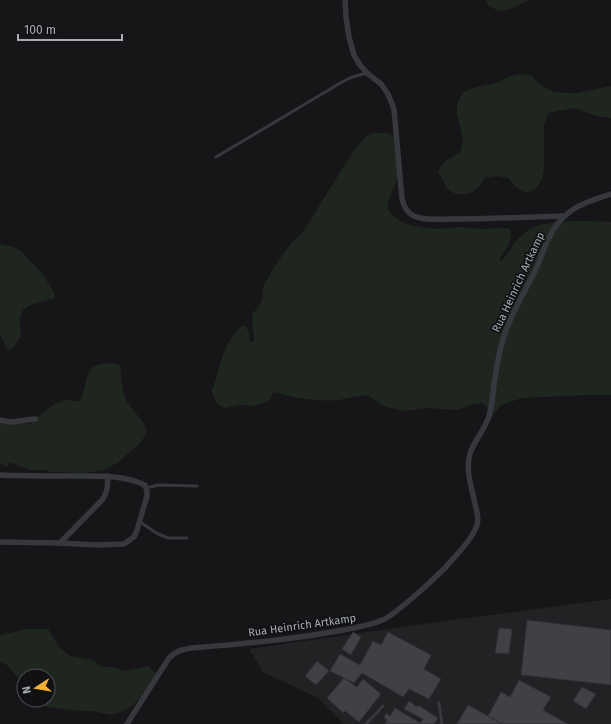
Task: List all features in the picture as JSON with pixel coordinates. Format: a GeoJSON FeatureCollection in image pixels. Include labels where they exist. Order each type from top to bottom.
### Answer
{"type":"FeatureCollection","features":[{"type":"Feature","properties":{"kind":"street"},"geometry":{"type":"LineString","coordinates":[[346,0],[346,17],[354,55],[360,65],[382,84],[394,109],[402,199],[406,209],[412,215],[419,218],[434,219],[565,216]]}},
{"type":"Feature","properties":{"kind":"street","name":"Rua Heinrich Artkamp"},"geometry":{"type":"LineString","coordinates":[[127,724],[168,658],[174,653],[191,648],[305,637],[367,626],[386,618],[397,611],[432,581],[452,560],[474,532],[477,524],[478,517],[469,475],[469,455],[490,416],[501,344],[510,321],[554,228],[573,209],[611,194]]}},
{"type":"Feature","properties":{"kind":"street"},"geometry":{"type":"LineString","coordinates":[[0,420],[10,422],[35,419]]}},
{"type":"Feature","properties":{"kind":"street"},"geometry":{"type":"LineString","coordinates":[[0,476],[107,476],[140,483],[145,486],[147,496],[134,537],[124,544],[96,545],[0,542]]}},
{"type":"Feature","properties":{"kind":"street"},"geometry":{"type":"LineString","coordinates":[[60,543],[102,500],[108,487],[107,476]]}},
{"type":"Feature","properties":{"kind":"lane"},"geometry":{"type":"LineString","coordinates":[[216,157],[342,82],[352,77],[368,73]]}},
{"type":"Feature","properties":{"kind":"lane"},"geometry":{"type":"LineString","coordinates":[[146,488],[158,485],[197,486]]}},
{"type":"Feature","properties":{"kind":"lane"},"geometry":{"type":"LineString","coordinates":[[139,522],[158,534],[168,538],[187,538]]}},
{"type":"Feature","properties":{"kind":"lane"},"geometry":{"type":"LineString","coordinates":[[439,703],[442,724]]}},
{"type":"Feature","properties":{"kind":"lane"},"geometry":{"type":"LineString","coordinates":[[366,724],[383,706]]}},
{"type":"Feature","properties":{"kind":"shaded area"},"geometry":{"type":"Polygon","coordinates":[[[486,0],[529,0],[511,9],[500,11],[488,5],[486,0]]]}},
{"type":"Feature","properties":{"kind":"shaded area"},"geometry":{"type":"Polygon","coordinates":[[[521,74],[532,76],[540,85],[552,91],[565,93],[577,93],[611,86],[611,118],[597,116],[574,108],[548,113],[544,125],[544,169],[542,180],[535,189],[526,193],[516,187],[508,178],[497,176],[485,178],[473,192],[466,194],[453,193],[447,188],[438,172],[445,162],[460,152],[463,141],[457,114],[457,104],[463,92],[473,88],[497,83],[507,77],[521,74]]]}},
{"type":"Feature","properties":{"kind":"shaded area"},"geometry":{"type":"Polygon","coordinates":[[[371,133],[389,133],[395,137],[400,172],[388,202],[388,209],[393,216],[406,224],[426,228],[508,228],[511,231],[510,241],[500,261],[507,255],[515,242],[526,232],[543,224],[567,221],[611,222],[611,395],[522,398],[501,405],[490,419],[487,407],[482,403],[456,410],[426,408],[406,411],[386,407],[367,395],[339,400],[314,400],[297,398],[273,392],[271,399],[264,403],[252,406],[240,405],[224,408],[217,404],[211,390],[214,386],[227,346],[242,326],[245,326],[249,332],[250,342],[254,340],[252,315],[262,301],[263,287],[274,267],[292,242],[303,232],[354,150],[365,137],[371,133]]]}},
{"type":"Feature","properties":{"kind":"shaded area"},"geometry":{"type":"Polygon","coordinates":[[[0,244],[13,247],[21,251],[41,272],[54,292],[55,297],[53,299],[32,304],[23,310],[20,318],[21,336],[13,348],[8,351],[0,334],[0,244]]]}},
{"type":"Feature","properties":{"kind":"shaded area"},"geometry":{"type":"Polygon","coordinates":[[[108,363],[117,364],[120,366],[123,391],[127,402],[143,422],[147,430],[140,443],[117,463],[104,470],[85,473],[31,470],[9,462],[9,465],[6,467],[0,463],[0,420],[31,424],[57,403],[67,400],[80,401],[90,371],[93,367],[108,363]]]}},
{"type":"Feature","properties":{"kind":"shaded area"},"geometry":{"type":"Polygon","coordinates":[[[611,599],[611,724],[344,724],[318,698],[263,672],[249,649],[430,623],[611,599]]]}},
{"type":"Feature","properties":{"kind":"shaded area"},"geometry":{"type":"Polygon","coordinates":[[[27,629],[48,629],[60,648],[70,656],[92,660],[102,667],[112,667],[124,671],[148,666],[156,673],[141,697],[133,705],[113,715],[92,711],[55,708],[56,668],[16,668],[16,675],[7,665],[0,662],[0,635],[27,629]]]}},
{"type":"Feature","properties":{"kind":"building"},"geometry":{"type":"Polygon","coordinates":[[[527,620],[611,630],[611,685],[521,675],[527,620]]]}},
{"type":"Feature","properties":{"kind":"building"},"geometry":{"type":"Polygon","coordinates":[[[499,628],[512,629],[509,654],[495,653],[499,628]]]}},
{"type":"Feature","properties":{"kind":"building"},"geometry":{"type":"Polygon","coordinates":[[[353,632],[361,637],[351,655],[342,649],[353,632]]]}},
{"type":"Feature","properties":{"kind":"building"},"geometry":{"type":"Polygon","coordinates":[[[388,632],[431,655],[424,669],[441,679],[429,699],[409,689],[403,697],[362,673],[354,683],[330,671],[340,654],[360,665],[373,641],[381,645],[388,632]]]}},
{"type":"Feature","properties":{"kind":"building"},"geometry":{"type":"Polygon","coordinates":[[[317,661],[329,671],[316,685],[305,676],[317,661]]]}},
{"type":"Feature","properties":{"kind":"building"},"geometry":{"type":"Polygon","coordinates":[[[344,678],[357,687],[363,679],[381,694],[359,722],[345,711],[343,713],[327,698],[344,678]]]}},
{"type":"Feature","properties":{"kind":"building"},"geometry":{"type":"Polygon","coordinates":[[[519,680],[551,697],[543,710],[568,724],[502,724],[488,716],[501,692],[510,697],[519,680]]]}},
{"type":"Feature","properties":{"kind":"building"},"geometry":{"type":"Polygon","coordinates":[[[582,687],[596,694],[586,709],[573,701],[582,687]]]}},
{"type":"Feature","properties":{"kind":"building"},"geometry":{"type":"Polygon","coordinates":[[[409,701],[438,718],[434,724],[385,724],[387,720],[384,718],[386,713],[390,716],[395,708],[420,723],[423,719],[404,709],[409,701]]]}},
{"type":"Feature","properties":{"kind":"building"},"geometry":{"type":"Polygon","coordinates":[[[468,705],[488,716],[502,724],[457,724],[468,705]]]}}]}
